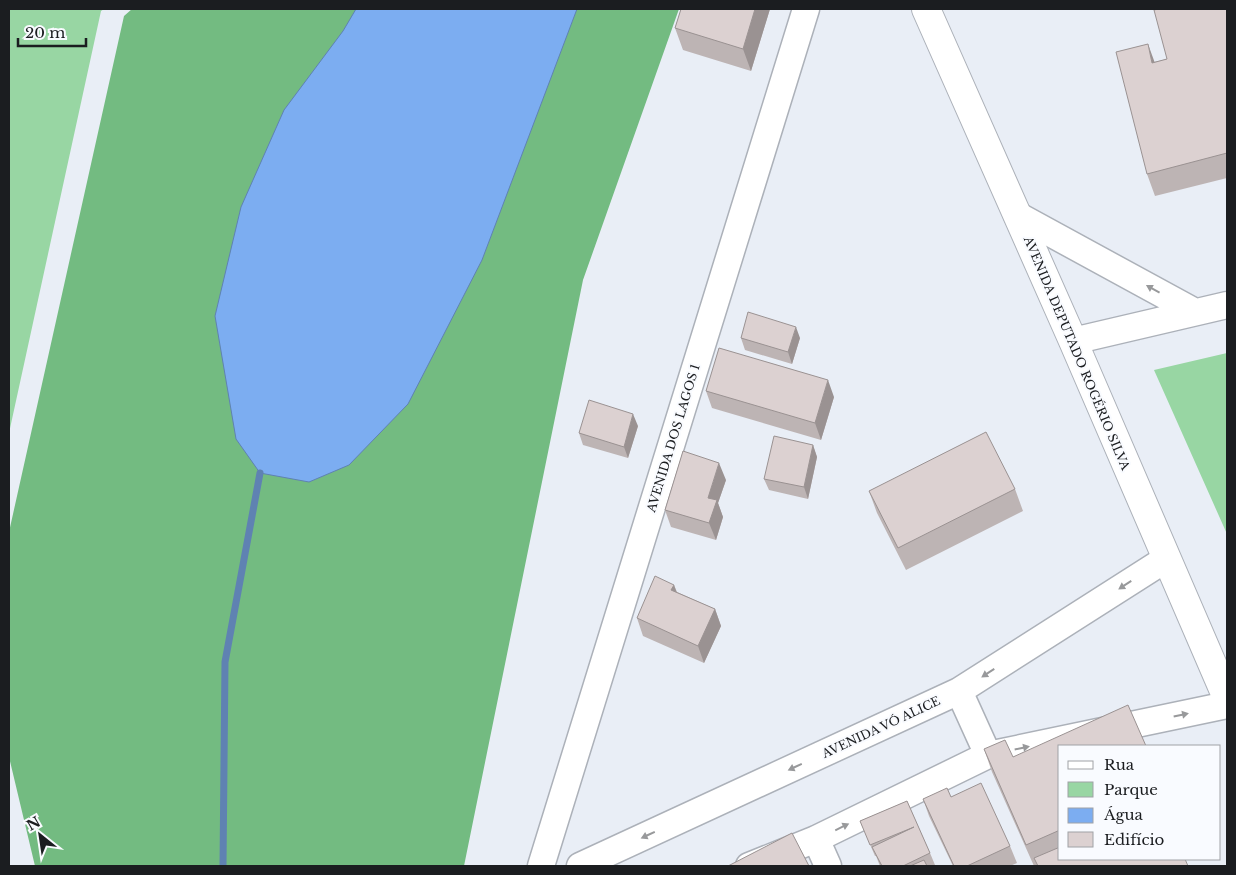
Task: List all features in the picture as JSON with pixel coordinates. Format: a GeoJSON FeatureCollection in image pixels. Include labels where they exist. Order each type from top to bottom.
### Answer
{"type":"FeatureCollection","features":[{"type":"Feature","properties":{"kind":"street","name":"AVENIDA DOS LAGOS 1"},"geometry":{"type":"LineString","coordinates":[[541,866],[806,9]]}},
{"type":"Feature","properties":{"kind":"street","name":"AVENIDA DEPUTADO ROGÉRIO SILVA"},"geometry":{"type":"LineString","coordinates":[[926,9],[1227,698]]}},
{"type":"Feature","properties":{"kind":"street"},"geometry":{"type":"LineString","coordinates":[[1017,216],[1195,312]]}},
{"type":"Feature","properties":{"kind":"street"},"geometry":{"type":"LineString","coordinates":[[1073,342],[1227,305]]}},
{"type":"Feature","properties":{"kind":"street","name":"AVENIDA VÓ ALICE"},"geometry":{"type":"LineString","coordinates":[[580,866],[959,691],[1166,559]]}},
{"type":"Feature","properties":{"kind":"street"},"geometry":{"type":"LineString","coordinates":[[959,691],[988,755]]}},
{"type":"Feature","properties":{"kind":"street"},"geometry":{"type":"LineString","coordinates":[[748,866],[816,839],[988,755],[1227,706]]}},
{"type":"Feature","properties":{"kind":"street"},"geometry":{"type":"LineString","coordinates":[[816,839],[828,866]]}},
{"type":"Feature","properties":{"kind":"green space"},"geometry":{"type":"Polygon","coordinates":[[[9,9],[104,9],[101,11],[9,433],[9,9]]]}},
{"type":"Feature","properties":{"kind":"green space"},"geometry":{"type":"Polygon","coordinates":[[[132,9],[679,9],[583,280],[464,866],[35,866],[9,757],[9,532],[124,16],[132,9]]]}},
{"type":"Feature","properties":{"kind":"green space"},"geometry":{"type":"Polygon","coordinates":[[[1227,353],[1227,534],[1154,370],[1227,353]]]}},
{"type":"Feature","properties":{"kind":"water"},"geometry":{"type":"Polygon","coordinates":[[[356,9],[577,9],[482,260],[408,404],[349,465],[309,482],[260,473],[236,439],[215,316],[241,207],[284,110],[343,31],[356,9]]]}},
{"type":"Feature","properties":{"kind":"building"},"geometry":{"type":"Polygon","coordinates":[[[681,9],[755,9],[743,49],[675,28],[681,9]]]}},
{"type":"Feature","properties":{"kind":"building"},"geometry":{"type":"Polygon","coordinates":[[[1227,9],[1227,153],[1147,174],[1116,52],[1148,44],[1152,63],[1167,59],[1154,10],[1227,9]]]}},
{"type":"Feature","properties":{"kind":"building"},"geometry":{"type":"Polygon","coordinates":[[[748,312],[796,327],[788,352],[741,338],[748,312]]]}},
{"type":"Feature","properties":{"kind":"building"},"geometry":{"type":"Polygon","coordinates":[[[719,348],[828,380],[815,423],[706,391],[719,348]]]}},
{"type":"Feature","properties":{"kind":"building"},"geometry":{"type":"Polygon","coordinates":[[[589,400],[633,414],[624,447],[579,433],[589,400]]]}},
{"type":"Feature","properties":{"kind":"building"},"geometry":{"type":"Polygon","coordinates":[[[986,432],[1015,489],[898,548],[869,491],[986,432]]]}},
{"type":"Feature","properties":{"kind":"building"},"geometry":{"type":"Polygon","coordinates":[[[774,436],[813,445],[804,487],[764,479],[774,436]]]}},
{"type":"Feature","properties":{"kind":"building"},"geometry":{"type":"Polygon","coordinates":[[[683,451],[719,463],[708,498],[717,500],[709,523],[665,510],[683,451]]]}},
{"type":"Feature","properties":{"kind":"building"},"geometry":{"type":"Polygon","coordinates":[[[655,576],[674,585],[671,590],[715,609],[698,646],[637,618],[655,576]]]}},
{"type":"Feature","properties":{"kind":"building"},"geometry":{"type":"Polygon","coordinates":[[[1128,705],[1146,745],[1058,745],[1058,831],[1026,845],[984,749],[1005,740],[1013,757],[1128,705]]]}},
{"type":"Feature","properties":{"kind":"building"},"geometry":{"type":"Polygon","coordinates":[[[981,783],[1010,846],[967,866],[954,866],[923,799],[947,788],[951,797],[981,783]]]}},
{"type":"Feature","properties":{"kind":"building"},"geometry":{"type":"Polygon","coordinates":[[[907,801],[930,853],[903,866],[882,866],[872,847],[914,827],[870,845],[860,821],[907,801]]]}},
{"type":"Feature","properties":{"kind":"building"},"geometry":{"type":"Polygon","coordinates":[[[792,833],[809,866],[728,866],[792,833]]]}},
{"type":"Feature","properties":{"kind":"building"},"geometry":{"type":"Polygon","coordinates":[[[1058,848],[1058,860],[1185,860],[1188,866],[1038,866],[1034,858],[1058,848]]]}},
{"type":"Feature","properties":{"kind":"building"},"geometry":{"type":"Polygon","coordinates":[[[924,860],[927,866],[910,866],[924,860]]]}},
{"type":"Feature","properties":{"kind":"waterway"},"geometry":{"type":"LineString","coordinates":[[223,866],[225,662],[260,473]]}}]}
